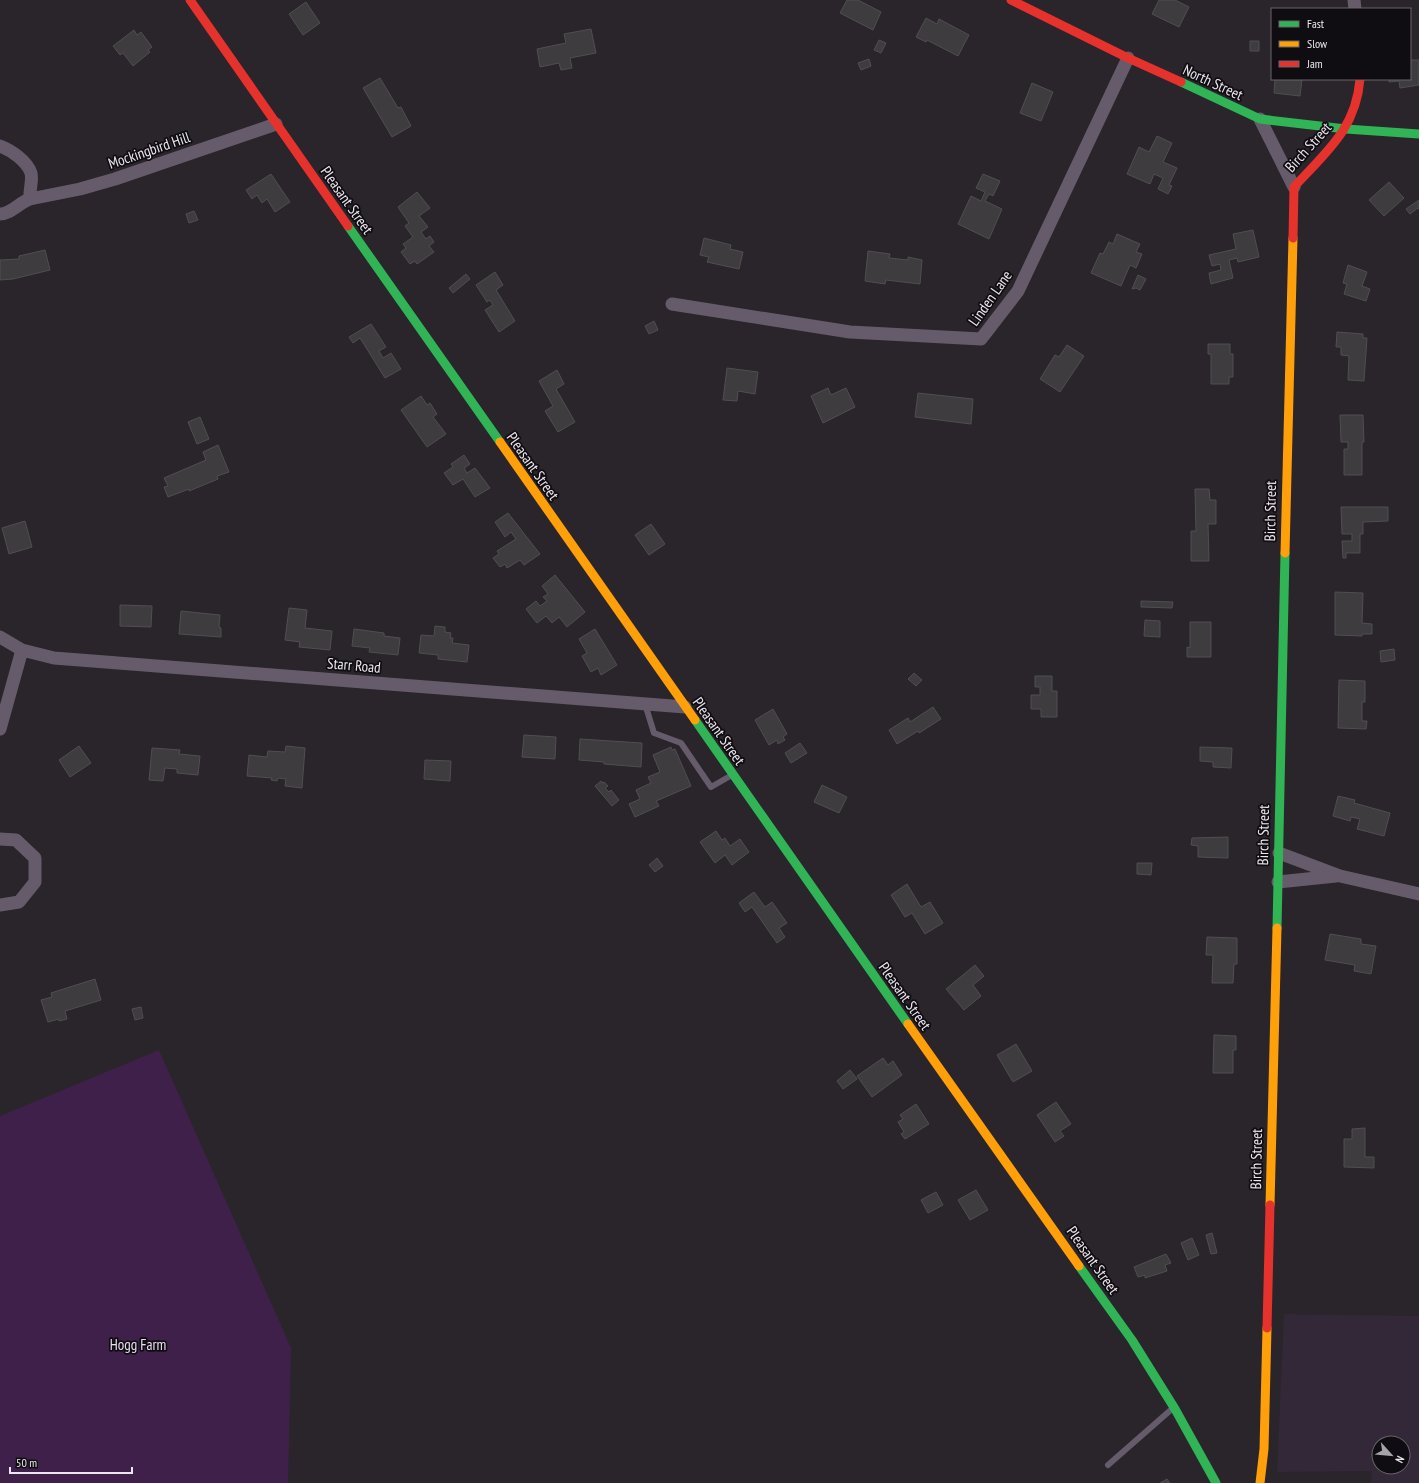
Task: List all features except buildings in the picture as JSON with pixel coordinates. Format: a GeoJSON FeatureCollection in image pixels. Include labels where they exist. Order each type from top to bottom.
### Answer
{"type":"FeatureCollection","features":[{"type":"Feature","properties":{"kind":"main road","name":"Pleasant Street"},"geometry":{"type":"LineString","coordinates":[[190,0],[685,707],[1132,1340],[1174,1407],[1216,1483]]}},
{"type":"Feature","properties":{"kind":"main road","name":"North Street"},"geometry":{"type":"LineString","coordinates":[[1011,0],[1128,58],[1260,119],[1346,129],[1419,134]]}},
{"type":"Feature","properties":{"kind":"main road","name":"Birch Street"},"geometry":{"type":"LineString","coordinates":[[1260,1483],[1264,1449],[1294,187],[1346,129],[1356,110],[1360,80]]}},
{"type":"Feature","properties":{"kind":"street","name":"Linden Lane"},"geometry":{"type":"LineString","coordinates":[[672,304],[850,332],[981,339],[1018,291],[1128,58]]}},
{"type":"Feature","properties":{"kind":"street","name":"Birch Street"},"geometry":{"type":"LineString","coordinates":[[1260,119],[1294,187]]}},
{"type":"Feature","properties":{"kind":"street","name":"Mockingbird Hill"},"geometry":{"type":"LineString","coordinates":[[0,214],[4,214],[30,198],[80,189],[115,179],[276,124]]}},
{"type":"Feature","properties":{"kind":"street"},"geometry":{"type":"LineString","coordinates":[[0,146],[15,154],[27,166],[31,173],[30,198]]}},
{"type":"Feature","properties":{"kind":"street","name":"Starr Road"},"geometry":{"type":"LineString","coordinates":[[0,637],[22,650],[54,658],[685,707]]}},
{"type":"Feature","properties":{"kind":"street"},"geometry":{"type":"LineString","coordinates":[[0,730],[22,650]]}},
{"type":"Feature","properties":{"kind":"street"},"geometry":{"type":"LineString","coordinates":[[0,839],[16,840],[35,858],[35,882],[19,902],[0,905]]}},
{"type":"Feature","properties":{"kind":"street"},"geometry":{"type":"LineString","coordinates":[[1279,853],[1340,876],[1419,894]]}},
{"type":"Feature","properties":{"kind":"street"},"geometry":{"type":"LineString","coordinates":[[1278,882],[1340,876]]}},
{"type":"Feature","properties":{"kind":"lane"},"geometry":{"type":"LineString","coordinates":[[645,704],[654,733],[681,744],[710,787],[733,775]]}},
{"type":"Feature","properties":{"kind":"lane"},"geometry":{"type":"LineString","coordinates":[[1108,1465],[1174,1407]]}},
{"type":"Feature","properties":{"kind":"shaded area"},"geometry":{"type":"Polygon","coordinates":[[[1284,1314],[1419,1316],[1419,1483],[1371,1483],[1372,1475],[1411,1475],[1411,1435],[1371,1435],[1371,1471],[1277,1472],[1284,1314]]]}},
{"type":"Feature","properties":{"kind":"green space","name":"Hogg Farm"},"geometry":{"type":"Polygon","coordinates":[[[159,1050],[291,1348],[288,1483],[0,1483],[0,1116],[159,1050]]]}},
{"type":"Feature","properties":{"kind":"traffic: fast"},"geometry":{"type":"LineString","coordinates":[[1181,82],[1260,119],[1346,129],[1419,134]]}},
{"type":"Feature","properties":{"kind":"traffic: fast"},"geometry":{"type":"LineString","coordinates":[[348,226],[500,442]]}},
{"type":"Feature","properties":{"kind":"traffic: fast"},"geometry":{"type":"LineString","coordinates":[[1277,928],[1285,553]]}},
{"type":"Feature","properties":{"kind":"traffic: fast"},"geometry":{"type":"LineString","coordinates":[[695,720],[908,1024]]}},
{"type":"Feature","properties":{"kind":"traffic: fast"},"geometry":{"type":"LineString","coordinates":[[1079,1266],[1132,1340],[1175,1409],[1216,1483]]}},
{"type":"Feature","properties":{"kind":"traffic: slow"},"geometry":{"type":"LineString","coordinates":[[1285,553],[1293,238]]}},
{"type":"Feature","properties":{"kind":"traffic: slow"},"geometry":{"type":"LineString","coordinates":[[500,442],[695,720]]}},
{"type":"Feature","properties":{"kind":"traffic: slow"},"geometry":{"type":"LineString","coordinates":[[1270,1205],[1277,928]]}},
{"type":"Feature","properties":{"kind":"traffic: slow"},"geometry":{"type":"LineString","coordinates":[[908,1024],[1079,1266]]}},
{"type":"Feature","properties":{"kind":"traffic: slow"},"geometry":{"type":"LineString","coordinates":[[1260,1483],[1264,1449],[1267,1328]]}},
{"type":"Feature","properties":{"kind":"traffic: jam"},"geometry":{"type":"LineString","coordinates":[[190,0],[348,226]]}},
{"type":"Feature","properties":{"kind":"traffic: jam"},"geometry":{"type":"LineString","coordinates":[[1011,0],[1128,58],[1181,82]]}},
{"type":"Feature","properties":{"kind":"traffic: jam"},"geometry":{"type":"LineString","coordinates":[[1293,238],[1294,187],[1328,151],[1346,126],[1357,97],[1360,80]]}},
{"type":"Feature","properties":{"kind":"traffic: jam"},"geometry":{"type":"LineString","coordinates":[[1267,1328],[1270,1205]]}}]}
